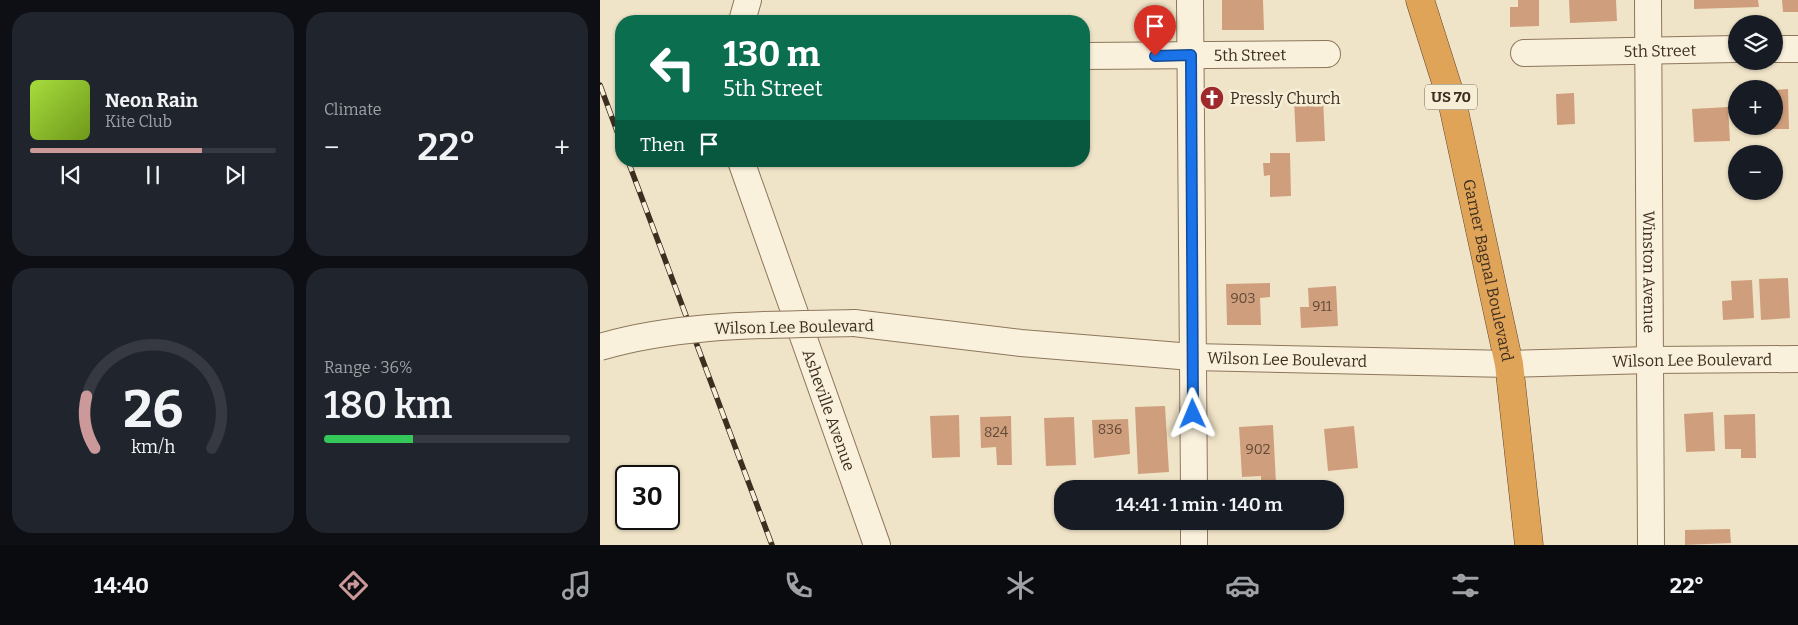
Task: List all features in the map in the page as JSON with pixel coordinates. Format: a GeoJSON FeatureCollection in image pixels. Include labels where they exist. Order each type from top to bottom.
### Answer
{"type":"FeatureCollection","features":[{"type":"Feature","properties":{"kind":"highway","name":"Garner Bagnal Boulevard"},"geometry":{"type":"LineString","coordinates":[[1420,0],[1452,101],[1509,364],[1530,545]]}},
{"type":"Feature","properties":{"kind":"street"},"geometry":{"type":"LineString","coordinates":[[744,15],[748,0]]}},
{"type":"Feature","properties":{"kind":"street"},"geometry":{"type":"LineString","coordinates":[[1190,0],[1194,480]]}},
{"type":"Feature","properties":{"kind":"street","name":"Winston Avenue"},"geometry":{"type":"LineString","coordinates":[[1648,0],[1651,545]]}},
{"type":"Feature","properties":{"kind":"street"},"geometry":{"type":"LineString","coordinates":[[1783,49],[1798,49]]}},
{"type":"Feature","properties":{"kind":"street","name":"5th Street"},"geometry":{"type":"LineString","coordinates":[[1524,53],[1728,50]]}},
{"type":"Feature","properties":{"kind":"street","name":"5th Street"},"geometry":{"type":"LineString","coordinates":[[1090,56],[1327,54]]}},
{"type":"Feature","properties":{"kind":"street","name":"Asheville Avenue"},"geometry":{"type":"LineString","coordinates":[[743,167],[877,545]]}},
{"type":"Feature","properties":{"kind":"street","name":"Wilson Lee Boulevard"},"geometry":{"type":"LineString","coordinates":[[600,347],[622,340],[660,333],[716,327],[854,323],[1021,342],[1192,357],[1509,364],[1650,360],[1798,359]]}},
{"type":"Feature","properties":{"kind":"street"},"geometry":{"type":"LineString","coordinates":[[1194,530],[1194,545]]}},
{"type":"Feature","properties":{"kind":"building"},"geometry":{"type":"Polygon","coordinates":[[[1222,0],[1263,0],[1264,30],[1222,30],[1222,0]]]}},
{"type":"Feature","properties":{"kind":"building"},"geometry":{"type":"Polygon","coordinates":[[[1518,0],[1539,0],[1539,26],[1510,27],[1510,7],[1518,7],[1518,0]]]}},
{"type":"Feature","properties":{"kind":"building"},"geometry":{"type":"Polygon","coordinates":[[[1569,0],[1616,0],[1617,21],[1570,23],[1569,0]]]}},
{"type":"Feature","properties":{"kind":"building"},"geometry":{"type":"Polygon","coordinates":[[[1694,0],[1758,0],[1759,7],[1694,9],[1694,0]]]}},
{"type":"Feature","properties":{"kind":"building"},"geometry":{"type":"Polygon","coordinates":[[[1782,0],[1798,0],[1798,12],[1783,12],[1782,0]]]}},
{"type":"Feature","properties":{"kind":"building"},"geometry":{"type":"Polygon","coordinates":[[[1783,89],[1788,89],[1789,129],[1783,129],[1783,89]]]}},
{"type":"Feature","properties":{"kind":"building"},"geometry":{"type":"Polygon","coordinates":[[[1574,93],[1575,124],[1557,125],[1556,94],[1574,93]]]}},
{"type":"Feature","properties":{"kind":"building"},"geometry":{"type":"Polygon","coordinates":[[[1323,98],[1325,141],[1296,142],[1294,100],[1323,98]]]}},
{"type":"Feature","properties":{"kind":"building"},"geometry":{"type":"Polygon","coordinates":[[[1728,107],[1728,135],[1730,135],[1730,141],[1694,142],[1692,109],[1728,107]]]}},
{"type":"Feature","properties":{"kind":"building"},"geometry":{"type":"Polygon","coordinates":[[[1270,153],[1290,153],[1291,196],[1270,197],[1270,175],[1264,176],[1263,163],[1270,163],[1270,153]]]}},
{"type":"Feature","properties":{"kind":"building"},"geometry":{"type":"Polygon","coordinates":[[[1788,278],[1790,318],[1761,320],[1759,279],[1788,278]]]}},
{"type":"Feature","properties":{"kind":"building"},"geometry":{"type":"Polygon","coordinates":[[[1752,280],[1754,318],[1723,320],[1722,301],[1732,300],[1731,281],[1752,280]]]}},
{"type":"Feature","properties":{"kind":"building"},"geometry":{"type":"Polygon","coordinates":[[[1270,283],[1270,297],[1260,298],[1261,325],[1227,325],[1226,284],[1270,283]]]}},
{"type":"Feature","properties":{"kind":"building"},"geometry":{"type":"Polygon","coordinates":[[[1336,286],[1338,326],[1301,328],[1300,307],[1309,307],[1308,288],[1336,286]]]}},
{"type":"Feature","properties":{"kind":"building"},"geometry":{"type":"Polygon","coordinates":[[[1165,406],[1169,472],[1138,474],[1135,407],[1165,406]]]}},
{"type":"Feature","properties":{"kind":"building"},"geometry":{"type":"Polygon","coordinates":[[[1713,412],[1715,451],[1686,452],[1684,414],[1713,412]]]}},
{"type":"Feature","properties":{"kind":"building"},"geometry":{"type":"Polygon","coordinates":[[[1755,414],[1756,458],[1741,458],[1741,449],[1725,449],[1724,415],[1755,414]]]}},
{"type":"Feature","properties":{"kind":"building"},"geometry":{"type":"Polygon","coordinates":[[[959,415],[960,457],[932,458],[930,416],[959,415]]]}},
{"type":"Feature","properties":{"kind":"building"},"geometry":{"type":"Polygon","coordinates":[[[1011,416],[1012,465],[997,465],[996,447],[981,448],[980,417],[1011,416]]]}},
{"type":"Feature","properties":{"kind":"building"},"geometry":{"type":"Polygon","coordinates":[[[1074,417],[1076,465],[1046,466],[1044,418],[1074,417]]]}},
{"type":"Feature","properties":{"kind":"building"},"geometry":{"type":"Polygon","coordinates":[[[1128,419],[1130,454],[1094,458],[1092,420],[1128,419]]]}},
{"type":"Feature","properties":{"kind":"building"},"geometry":{"type":"Polygon","coordinates":[[[1273,425],[1276,480],[1261,480],[1261,476],[1242,477],[1239,427],[1273,425]]]}},
{"type":"Feature","properties":{"kind":"building"},"geometry":{"type":"Polygon","coordinates":[[[1354,426],[1358,468],[1328,471],[1324,429],[1354,426]]]}},
{"type":"Feature","properties":{"kind":"building"},"geometry":{"type":"Polygon","coordinates":[[[1730,529],[1731,543],[1685,545],[1685,530],[1730,529]]]}},
{"type":"Feature","properties":{"kind":"railway"},"geometry":{"type":"LineString","coordinates":[[600,85],[615,126]]}},
{"type":"Feature","properties":{"kind":"railway"},"geometry":{"type":"LineString","coordinates":[[630,167],[772,545]]}},
{"type":"Feature","properties":{"kind":"place","name":"Pressly Church"},"geometry":{"type":"Point","coordinates":[1212,98]}},
{"type":"Feature","properties":{"kind":"route"},"geometry":{"type":"LineString","coordinates":[[1155,56],[1191,55],[1193,414]]}}]}
